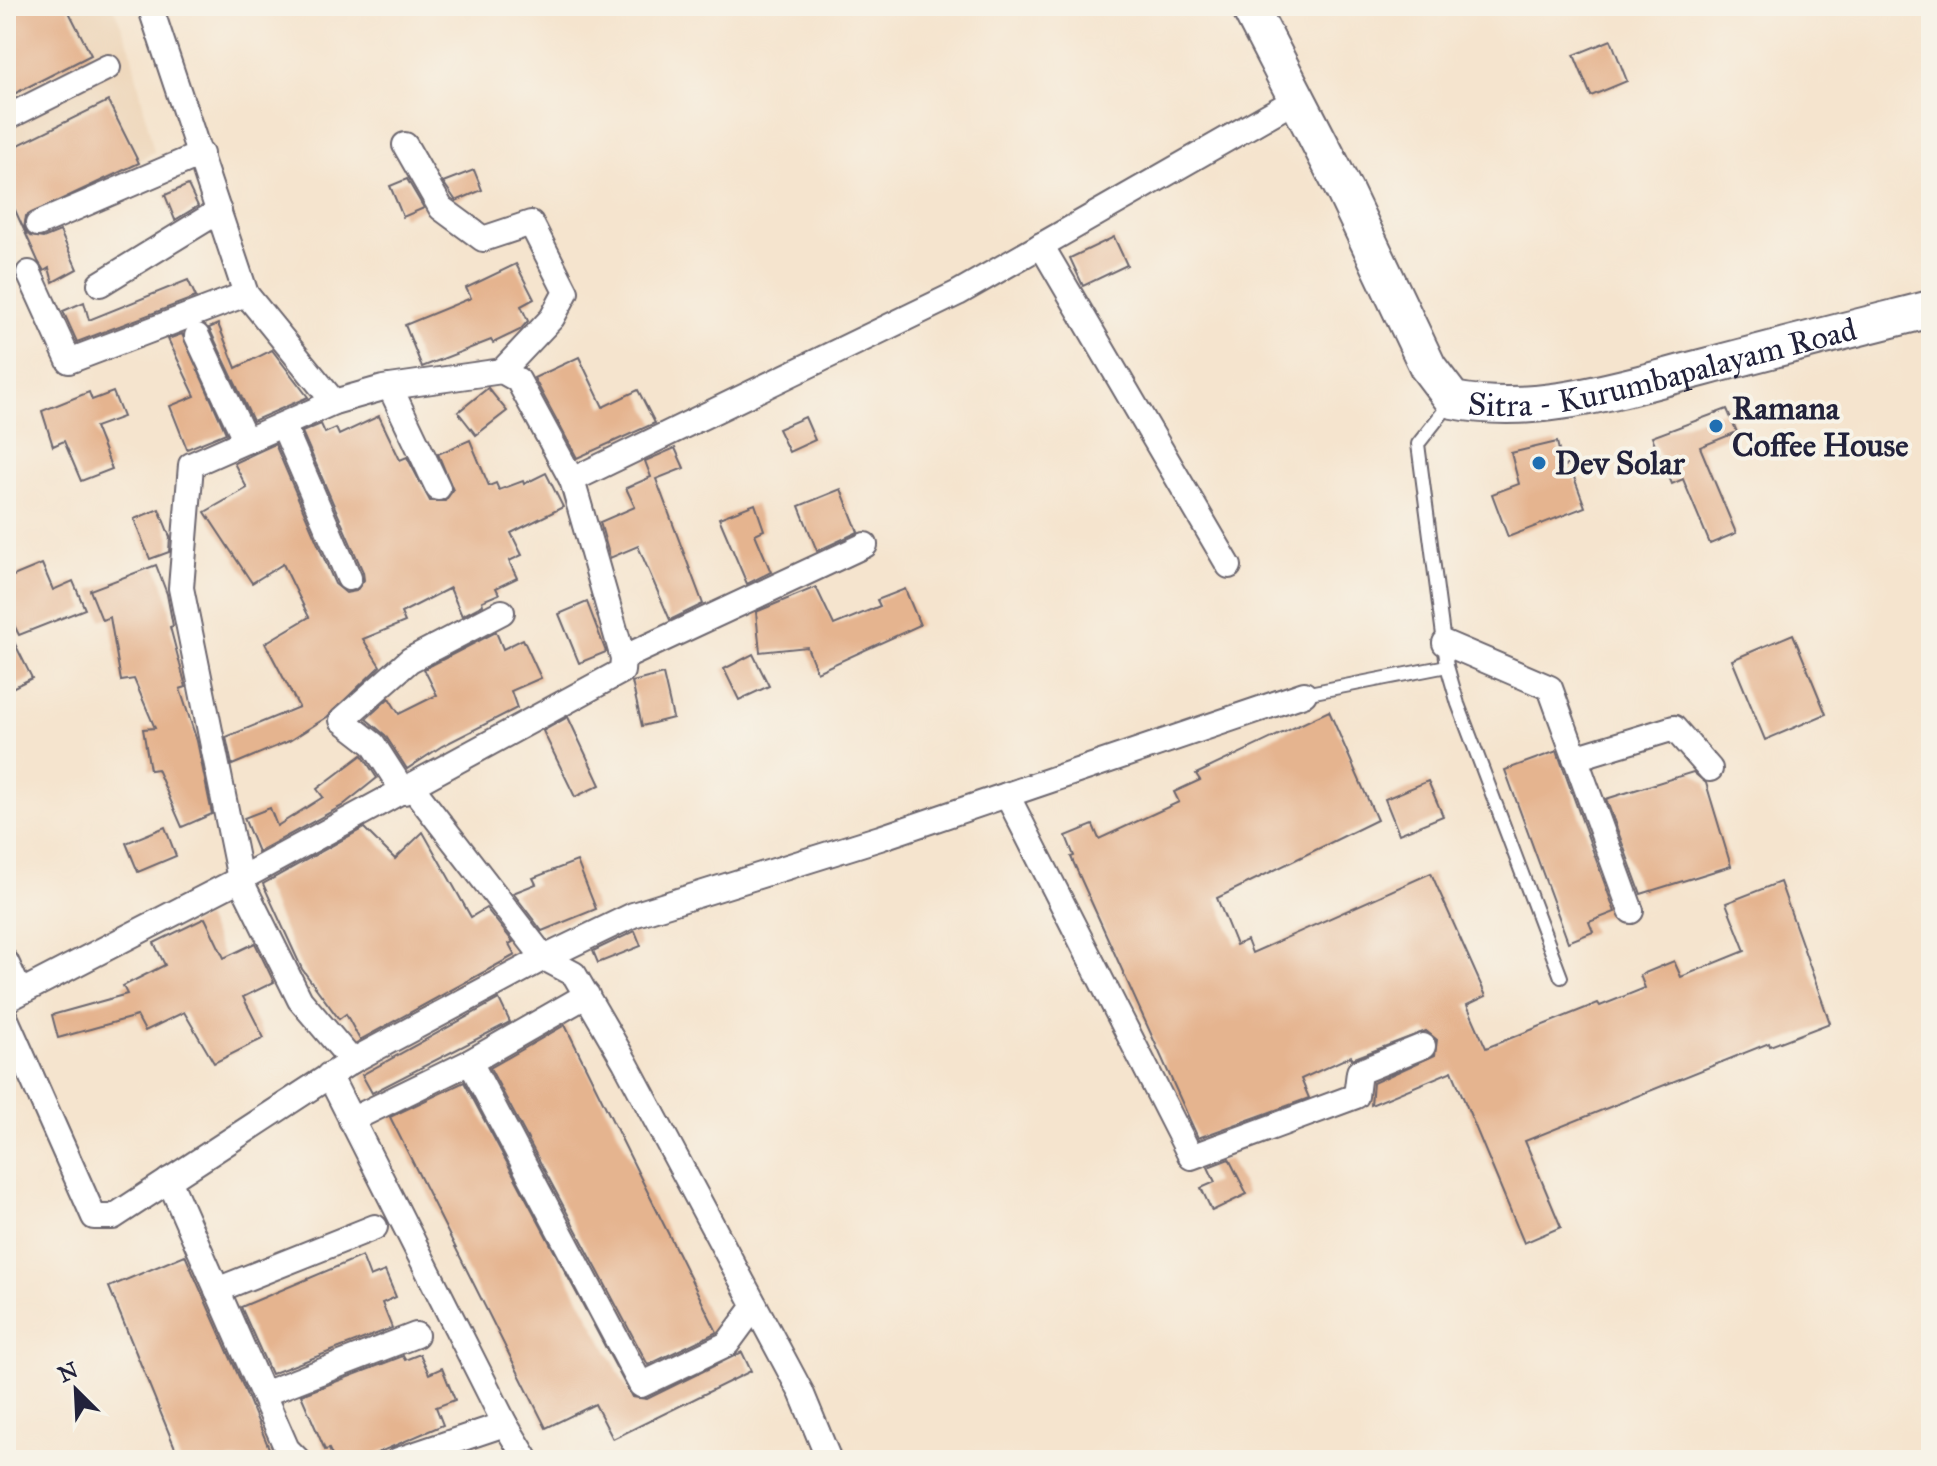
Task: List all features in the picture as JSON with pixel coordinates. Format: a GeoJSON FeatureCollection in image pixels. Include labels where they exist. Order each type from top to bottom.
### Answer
{"type":"FeatureCollection","features":[{"type":"Feature","properties":{"kind":"main road","name":"Sitra - Kurumbapalayam Road"},"geometry":{"type":"LineString","coordinates":[[1249,6],[1428,367],[1453,400],[1491,408],[1528,406],[1596,395],[1931,309]]}},
{"type":"Feature","properties":{"kind":"street"},"geometry":{"type":"LineString","coordinates":[[150,6],[246,294],[334,402]]}},
{"type":"Feature","properties":{"kind":"street"},"geometry":{"type":"LineString","coordinates":[[6,118],[108,67]]}},
{"type":"Feature","properties":{"kind":"street"},"geometry":{"type":"LineString","coordinates":[[572,480],[958,293],[1297,99]]}},
{"type":"Feature","properties":{"kind":"street"},"geometry":{"type":"LineString","coordinates":[[405,145],[441,208],[483,239],[531,223],[566,292],[552,318],[502,371]]}},
{"type":"Feature","properties":{"kind":"street"},"geometry":{"type":"LineString","coordinates":[[38,224],[201,154]]}},
{"type":"Feature","properties":{"kind":"street"},"geometry":{"type":"LineString","coordinates":[[100,284],[219,211]]}},
{"type":"Feature","properties":{"kind":"street"},"geometry":{"type":"LineString","coordinates":[[1041,245],[1229,566]]}},
{"type":"Feature","properties":{"kind":"street"},"geometry":{"type":"LineString","coordinates":[[29,273],[69,361],[246,294]]}},
{"type":"Feature","properties":{"kind":"street"},"geometry":{"type":"LineString","coordinates":[[197,336],[246,441]]}},
{"type":"Feature","properties":{"kind":"street"},"geometry":{"type":"LineString","coordinates":[[6,962],[13,996],[240,879],[622,671],[623,658],[572,480],[518,380],[502,371],[390,387],[334,402],[191,465],[181,588],[240,879],[300,1000],[352,1061]]}},
{"type":"Feature","properties":{"kind":"street"},"geometry":{"type":"LineString","coordinates":[[390,387],[438,488]]}},
{"type":"Feature","properties":{"kind":"street"},"geometry":{"type":"LineString","coordinates":[[283,425],[349,578]]}},
{"type":"Feature","properties":{"kind":"street"},"geometry":{"type":"LineString","coordinates":[[623,658],[865,545]]}},
{"type":"Feature","properties":{"kind":"street"},"geometry":{"type":"LineString","coordinates":[[502,612],[410,660],[342,720],[373,744],[544,958],[574,974],[801,1392],[829,1460]]}},
{"type":"Feature","properties":{"kind":"street"},"geometry":{"type":"LineString","coordinates":[[1446,654],[1550,688],[1631,911]]}},
{"type":"Feature","properties":{"kind":"street"},"geometry":{"type":"LineString","coordinates":[[6,1019],[94,1217],[113,1217],[352,1061],[544,958],[633,915],[1007,795],[1304,694]]}},
{"type":"Feature","properties":{"kind":"street"},"geometry":{"type":"LineString","coordinates":[[1575,758],[1674,728],[1710,769]]}},
{"type":"Feature","properties":{"kind":"street"},"geometry":{"type":"LineString","coordinates":[[1007,795],[1191,1157],[1356,1096],[1359,1072],[1423,1046]]}},
{"type":"Feature","properties":{"kind":"street"},"geometry":{"type":"LineString","coordinates":[[351,1120],[470,1062],[587,995]]}},
{"type":"Feature","properties":{"kind":"street"},"geometry":{"type":"LineString","coordinates":[[470,1062],[641,1385],[727,1344],[755,1306]]}},
{"type":"Feature","properties":{"kind":"street"},"geometry":{"type":"LineString","coordinates":[[329,1075],[505,1424],[527,1460]]}},
{"type":"Feature","properties":{"kind":"street"},"geometry":{"type":"LineString","coordinates":[[169,1180],[287,1449],[298,1460]]}},
{"type":"Feature","properties":{"kind":"street"},"geometry":{"type":"LineString","coordinates":[[217,1290],[375,1227]]}},
{"type":"Feature","properties":{"kind":"street"},"geometry":{"type":"LineString","coordinates":[[263,1394],[416,1335]]}},
{"type":"Feature","properties":{"kind":"street"},"geometry":{"type":"LineString","coordinates":[[398,1460],[505,1424]]}},
{"type":"Feature","properties":{"kind":"lane"},"geometry":{"type":"LineString","coordinates":[[1453,400],[1418,444],[1446,654],[1458,704],[1561,977]]}},
{"type":"Feature","properties":{"kind":"lane"},"geometry":{"type":"LineString","coordinates":[[1304,694],[1446,654]]}},
{"type":"Feature","properties":{"kind":"shaded area"},"geometry":{"type":"Polygon","coordinates":[[[6,6],[113,6],[130,47],[154,152],[6,230],[6,6]]]}},
{"type":"Feature","properties":{"kind":"building"},"geometry":{"type":"Polygon","coordinates":[[[6,6],[66,6],[91,55],[6,98],[6,6]]]}},
{"type":"Feature","properties":{"kind":"building"},"geometry":{"type":"Polygon","coordinates":[[[1611,40],[1627,81],[1591,96],[1574,55],[1611,40]]]}},
{"type":"Feature","properties":{"kind":"building"},"geometry":{"type":"Polygon","coordinates":[[[108,101],[139,163],[26,216],[24,229],[30,236],[43,238],[60,231],[77,269],[53,282],[49,268],[44,271],[38,261],[15,210],[6,215],[6,151],[108,101]]]}},
{"type":"Feature","properties":{"kind":"building"},"geometry":{"type":"Polygon","coordinates":[[[474,170],[482,190],[456,201],[443,182],[474,170]]]}},
{"type":"Feature","properties":{"kind":"building"},"geometry":{"type":"Polygon","coordinates":[[[407,179],[424,208],[403,217],[390,186],[407,179]]]}},
{"type":"Feature","properties":{"kind":"building"},"geometry":{"type":"Polygon","coordinates":[[[188,185],[198,206],[175,220],[165,195],[188,185]]]}},
{"type":"Feature","properties":{"kind":"building"},"geometry":{"type":"Polygon","coordinates":[[[1114,237],[1127,265],[1083,286],[1070,258],[1114,237]]]}},
{"type":"Feature","properties":{"kind":"building"},"geometry":{"type":"Polygon","coordinates":[[[516,264],[534,299],[521,306],[528,321],[520,330],[493,343],[491,340],[422,367],[405,325],[471,298],[466,288],[516,264]]]}},
{"type":"Feature","properties":{"kind":"building"},"geometry":{"type":"Polygon","coordinates":[[[188,280],[196,297],[77,342],[63,311],[84,302],[89,320],[188,280]]]}},
{"type":"Feature","properties":{"kind":"building"},"geometry":{"type":"Polygon","coordinates":[[[218,324],[236,368],[272,350],[308,397],[253,421],[209,328],[218,324]]]}},
{"type":"Feature","properties":{"kind":"building"},"geometry":{"type":"Polygon","coordinates":[[[182,334],[226,433],[187,449],[170,406],[195,396],[168,339],[182,334]]]}},
{"type":"Feature","properties":{"kind":"building"},"geometry":{"type":"Polygon","coordinates":[[[579,357],[603,407],[638,390],[655,423],[577,458],[534,378],[579,357]]]}},
{"type":"Feature","properties":{"kind":"building"},"geometry":{"type":"Polygon","coordinates":[[[488,388],[507,411],[476,435],[458,412],[488,388]]]}},
{"type":"Feature","properties":{"kind":"building"},"geometry":{"type":"Polygon","coordinates":[[[89,392],[92,400],[113,392],[123,417],[95,427],[112,469],[81,481],[64,441],[53,446],[42,411],[89,392]]]}},
{"type":"Feature","properties":{"kind":"building"},"geometry":{"type":"Polygon","coordinates":[[[1727,409],[1737,432],[1700,447],[1736,533],[1710,544],[1683,479],[1672,484],[1652,437],[1727,409]]]}},
{"type":"Feature","properties":{"kind":"building"},"geometry":{"type":"Polygon","coordinates":[[[379,416],[400,460],[407,457],[430,501],[445,501],[453,490],[438,454],[470,440],[489,486],[496,483],[499,490],[523,481],[524,484],[546,473],[563,507],[511,533],[522,555],[509,561],[517,578],[496,588],[499,594],[482,601],[483,605],[462,616],[450,588],[401,613],[405,622],[363,639],[380,666],[327,717],[289,741],[232,765],[226,737],[299,707],[265,643],[309,617],[283,564],[252,583],[205,512],[247,488],[234,463],[275,444],[335,584],[346,593],[356,591],[364,580],[363,572],[302,432],[321,424],[325,433],[336,428],[339,435],[379,416]]]}},
{"type":"Feature","properties":{"kind":"building"},"geometry":{"type":"Polygon","coordinates":[[[805,417],[815,440],[789,452],[778,429],[805,417]]]}},
{"type":"Feature","properties":{"kind":"building"},"geometry":{"type":"Polygon","coordinates":[[[1557,442],[1563,467],[1569,464],[1585,507],[1508,537],[1492,494],[1519,484],[1511,453],[1557,442]]]}},
{"type":"Feature","properties":{"kind":"building"},"geometry":{"type":"Polygon","coordinates":[[[675,448],[684,468],[656,479],[703,604],[670,620],[638,546],[610,558],[600,522],[635,507],[626,488],[651,477],[645,461],[675,448]]]}},
{"type":"Feature","properties":{"kind":"building"},"geometry":{"type":"Polygon","coordinates":[[[841,489],[858,532],[817,551],[799,506],[841,489]]]}},
{"type":"Feature","properties":{"kind":"building"},"geometry":{"type":"Polygon","coordinates":[[[755,504],[764,530],[755,534],[771,572],[747,584],[719,518],[755,504]]]}},
{"type":"Feature","properties":{"kind":"building"},"geometry":{"type":"Polygon","coordinates":[[[159,509],[170,537],[169,552],[150,559],[134,519],[159,509]]]}},
{"type":"Feature","properties":{"kind":"building"},"geometry":{"type":"Polygon","coordinates":[[[42,564],[53,590],[73,581],[85,609],[19,635],[6,609],[6,579],[42,564]]]}},
{"type":"Feature","properties":{"kind":"building"},"geometry":{"type":"Polygon","coordinates":[[[156,565],[167,594],[173,626],[170,627],[186,687],[180,689],[197,741],[212,814],[182,827],[157,769],[150,770],[143,729],[155,728],[134,679],[121,681],[110,617],[102,620],[90,590],[156,565]]]}},
{"type":"Feature","properties":{"kind":"building"},"geometry":{"type":"Polygon","coordinates":[[[816,587],[834,625],[880,606],[877,600],[905,589],[920,625],[817,672],[807,647],[760,652],[756,612],[816,587]]]}},
{"type":"Feature","properties":{"kind":"building"},"geometry":{"type":"Polygon","coordinates":[[[587,602],[606,652],[579,663],[559,614],[587,602]]]}},
{"type":"Feature","properties":{"kind":"building"},"geometry":{"type":"Polygon","coordinates":[[[6,626],[32,678],[6,691],[6,626]]]}},
{"type":"Feature","properties":{"kind":"building"},"geometry":{"type":"Polygon","coordinates":[[[496,632],[503,649],[523,639],[541,678],[511,691],[517,708],[442,746],[407,769],[385,735],[366,719],[389,698],[399,714],[437,695],[424,669],[496,632]]]}},
{"type":"Feature","properties":{"kind":"building"},"geometry":{"type":"Polygon","coordinates":[[[1793,634],[1826,714],[1765,740],[1732,660],[1793,634]]]}},
{"type":"Feature","properties":{"kind":"building"},"geometry":{"type":"Polygon","coordinates":[[[753,654],[769,686],[739,700],[724,669],[753,654]]]}},
{"type":"Feature","properties":{"kind":"building"},"geometry":{"type":"Polygon","coordinates":[[[663,674],[673,718],[642,726],[632,682],[663,674]]]}},
{"type":"Feature","properties":{"kind":"building"},"geometry":{"type":"Polygon","coordinates":[[[1329,711],[1377,820],[1217,898],[1236,945],[1247,940],[1252,953],[1431,873],[1486,996],[1467,1005],[1486,1048],[1598,1003],[1600,1006],[1645,988],[1640,975],[1674,961],[1681,977],[1745,951],[1726,903],[1780,882],[1830,1023],[1770,1046],[1769,1043],[1525,1141],[1561,1227],[1524,1243],[1452,1071],[1371,1105],[1373,1083],[1435,1055],[1437,1040],[1426,1031],[1352,1059],[1351,1056],[1301,1079],[1309,1098],[1198,1138],[1071,857],[1074,856],[1066,836],[1093,825],[1099,839],[1179,802],[1174,792],[1200,780],[1196,774],[1329,711]]]}},
{"type":"Feature","properties":{"kind":"building"},"geometry":{"type":"Polygon","coordinates":[[[568,717],[600,785],[575,797],[543,731],[568,717]]]}},
{"type":"Feature","properties":{"kind":"building"},"geometry":{"type":"Polygon","coordinates":[[[1557,751],[1615,912],[1589,922],[1593,932],[1568,942],[1505,770],[1557,751]]]}},
{"type":"Feature","properties":{"kind":"building"},"geometry":{"type":"Polygon","coordinates":[[[362,755],[377,778],[342,806],[258,852],[244,818],[270,808],[277,826],[323,797],[317,789],[362,755]]]}},
{"type":"Feature","properties":{"kind":"building"},"geometry":{"type":"Polygon","coordinates":[[[1693,772],[1706,783],[1731,866],[1641,894],[1606,799],[1693,772]]]}},
{"type":"Feature","properties":{"kind":"building"},"geometry":{"type":"Polygon","coordinates":[[[1428,781],[1443,816],[1399,834],[1385,799],[1428,781]]]}},
{"type":"Feature","properties":{"kind":"building"},"geometry":{"type":"Polygon","coordinates":[[[165,827],[176,856],[138,872],[126,843],[165,827]]]}},
{"type":"Feature","properties":{"kind":"building"},"geometry":{"type":"Polygon","coordinates":[[[364,828],[395,859],[423,832],[471,917],[486,908],[513,942],[509,944],[515,955],[360,1040],[346,1014],[339,1019],[302,969],[263,884],[364,828]]]}},
{"type":"Feature","properties":{"kind":"building"},"geometry":{"type":"Polygon","coordinates":[[[577,861],[596,909],[542,931],[513,893],[536,884],[533,878],[577,861]]]}},
{"type":"Feature","properties":{"kind":"building"},"geometry":{"type":"Polygon","coordinates":[[[205,918],[224,958],[255,943],[274,982],[243,997],[264,1038],[214,1063],[184,1012],[145,1031],[137,1016],[58,1038],[52,1015],[127,994],[123,986],[165,965],[154,943],[205,918]]]}},
{"type":"Feature","properties":{"kind":"building"},"geometry":{"type":"Polygon","coordinates":[[[635,931],[641,946],[598,963],[593,951],[635,931]]]}},
{"type":"Feature","properties":{"kind":"building"},"geometry":{"type":"Polygon","coordinates":[[[499,999],[510,1022],[372,1093],[362,1075],[499,999]]]}},
{"type":"Feature","properties":{"kind":"building"},"geometry":{"type":"Polygon","coordinates":[[[565,1025],[717,1332],[648,1365],[490,1068],[565,1025]]]}},
{"type":"Feature","properties":{"kind":"building"},"geometry":{"type":"Polygon","coordinates":[[[464,1082],[632,1397],[647,1399],[742,1352],[751,1371],[613,1439],[595,1404],[546,1428],[390,1117],[464,1082]]]}},
{"type":"Feature","properties":{"kind":"building"},"geometry":{"type":"Polygon","coordinates":[[[1229,1159],[1247,1194],[1212,1211],[1201,1188],[1215,1182],[1208,1167],[1229,1159]]]}},
{"type":"Feature","properties":{"kind":"building"},"geometry":{"type":"Polygon","coordinates":[[[185,1255],[274,1460],[180,1460],[109,1287],[185,1255]]]}},
{"type":"Feature","properties":{"kind":"building"},"geometry":{"type":"Polygon","coordinates":[[[362,1256],[370,1277],[385,1271],[396,1297],[382,1303],[392,1328],[271,1374],[241,1307],[362,1256]]]}},
{"type":"Feature","properties":{"kind":"building"},"geometry":{"type":"Polygon","coordinates":[[[420,1354],[429,1374],[442,1368],[455,1400],[436,1407],[443,1425],[361,1460],[334,1460],[329,1449],[325,1450],[301,1395],[403,1356],[405,1360],[420,1354]]]}},
{"type":"Feature","properties":{"kind":"place","name":"Ramana Coffee House"},"geometry":{"type":"Point","coordinates":[1716,426]}},
{"type":"Feature","properties":{"kind":"place","name":"Dev Solar"},"geometry":{"type":"Point","coordinates":[1539,463]}}]}
